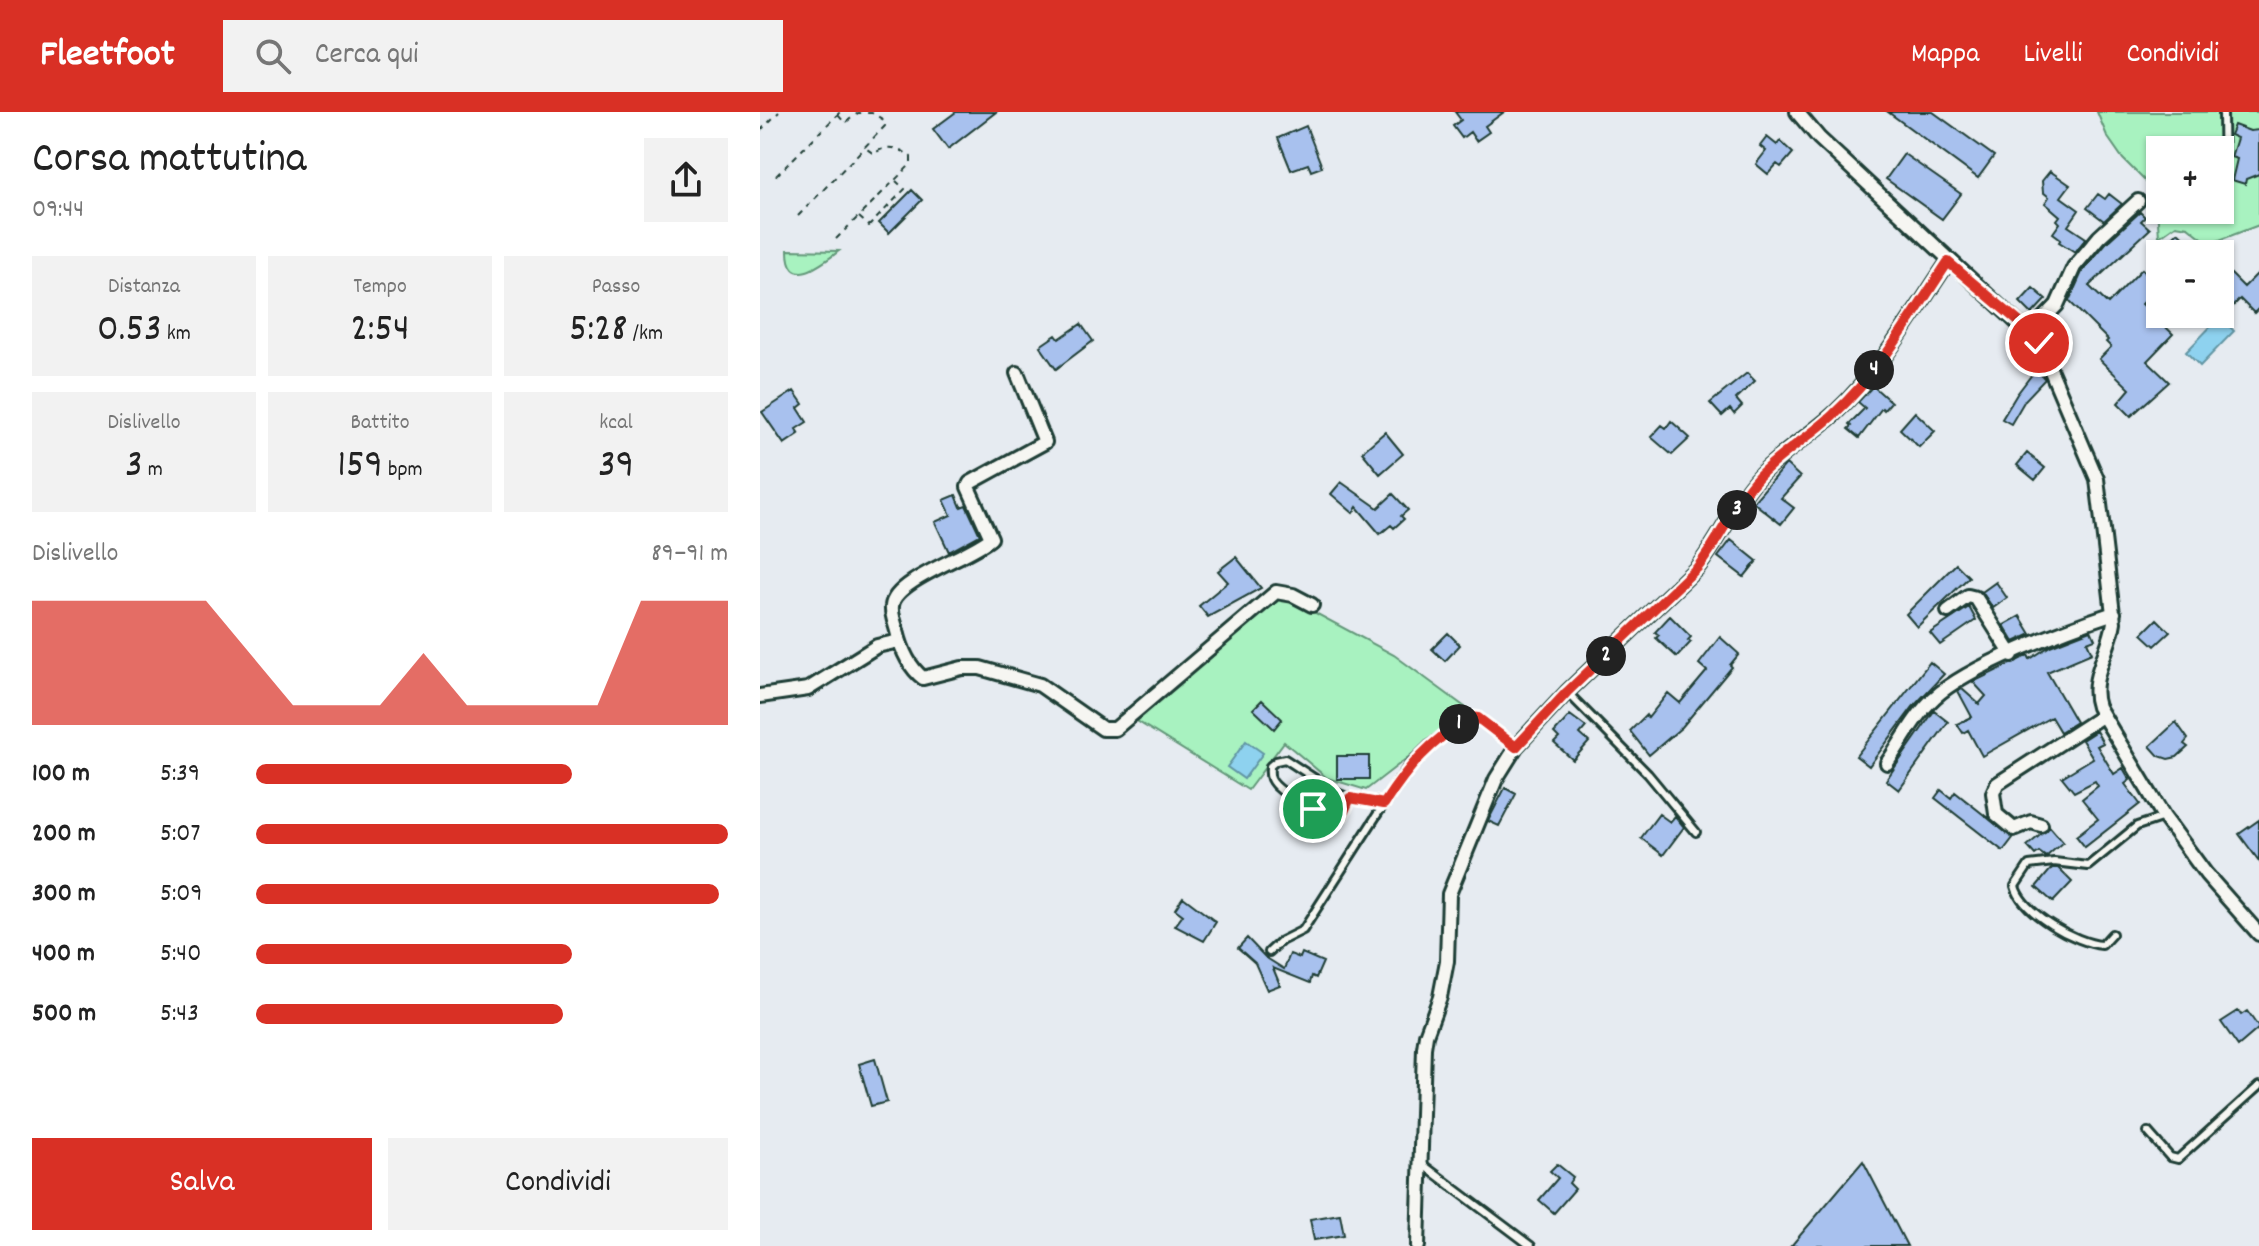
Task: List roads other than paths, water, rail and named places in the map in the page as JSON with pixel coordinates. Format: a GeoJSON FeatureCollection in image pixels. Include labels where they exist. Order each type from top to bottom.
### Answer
{"type":"FeatureCollection","features":[{"type":"Feature","properties":{"kind":"street"},"geometry":{"type":"LineString","coordinates":[[1797,112],[1819,138],[1948,262],[2031,332],[2051,365],[2097,479],[2114,613],[2112,637],[2095,681],[2094,697],[2102,716],[2164,817],[2206,874],[2259,934]]}},
{"type":"Feature","properties":{"kind":"street"},"geometry":{"type":"LineString","coordinates":[[2031,332],[2057,305],[2074,267],[2099,237],[2138,201]]}},
{"type":"Feature","properties":{"kind":"street"},"geometry":{"type":"LineString","coordinates":[[1418,1246],[1424,1048],[1440,997],[1447,961],[1449,894],[1496,779],[1516,747],[1567,692],[1697,568],[1714,547],[1758,477],[1835,413],[1861,386],[1890,351],[1948,262]]}},
{"type":"Feature","properties":{"kind":"street"},"geometry":{"type":"LineString","coordinates":[[1017,373],[1045,442],[970,483],[968,487],[991,538],[897,594],[892,605],[899,641],[914,671],[923,678],[962,668],[980,668],[1040,685],[1103,729],[1115,729],[1276,592],[1293,595],[1312,605]]}},
{"type":"Feature","properties":{"kind":"street"},"geometry":{"type":"LineString","coordinates":[[1948,611],[1968,596],[1976,598],[2012,655]]}},
{"type":"Feature","properties":{"kind":"street"},"geometry":{"type":"LineString","coordinates":[[1887,763],[1934,697],[2012,655],[2114,613]]}},
{"type":"Feature","properties":{"kind":"street"},"geometry":{"type":"LineString","coordinates":[[760,696],[808,689],[877,646],[899,641]]}},
{"type":"Feature","properties":{"kind":"street"},"geometry":{"type":"LineString","coordinates":[[2041,825],[2031,822],[2014,829],[1996,814],[1993,793],[1997,784],[2102,716]]}},
{"type":"Feature","properties":{"kind":"lane"},"geometry":{"type":"LineString","coordinates":[[2223,112],[2223,136]]}},
{"type":"Feature","properties":{"kind":"lane"},"geometry":{"type":"LineString","coordinates":[[1567,692],[1648,774],[1696,832]]}},
{"type":"Feature","properties":{"kind":"lane"},"geometry":{"type":"LineString","coordinates":[[1269,952],[1281,941],[1303,930],[1409,765],[1429,745],[1470,717],[1478,718],[1516,747]]}},
{"type":"Feature","properties":{"kind":"lane"},"geometry":{"type":"LineString","coordinates":[[1350,798],[1342,816],[1335,818],[1313,809],[1274,783],[1269,776],[1270,766],[1285,759],[1350,798],[1384,804]]}},
{"type":"Feature","properties":{"kind":"lane"},"geometry":{"type":"LineString","coordinates":[[2112,934],[2102,945],[2089,944],[2054,927],[2018,897],[2015,886],[2029,865],[2054,862],[2088,866],[2137,826],[2164,817]]}},
{"type":"Feature","properties":{"kind":"lane"},"geometry":{"type":"LineString","coordinates":[[2148,1132],[2170,1157],[2178,1159],[2259,1086]]}},
{"type":"Feature","properties":{"kind":"lane"},"geometry":{"type":"LineString","coordinates":[[1422,1164],[1531,1246]]}},
{"type":"Feature","properties":{"kind":"water"},"geometry":{"type":"Polygon","coordinates":[[[2209,328],[2231,328],[2234,331],[2200,366],[2186,352],[2209,328]]]}},
{"type":"Feature","properties":{"kind":"water"},"geometry":{"type":"Polygon","coordinates":[[[1246,741],[1263,753],[1244,779],[1227,767],[1246,741]]]}}]}
